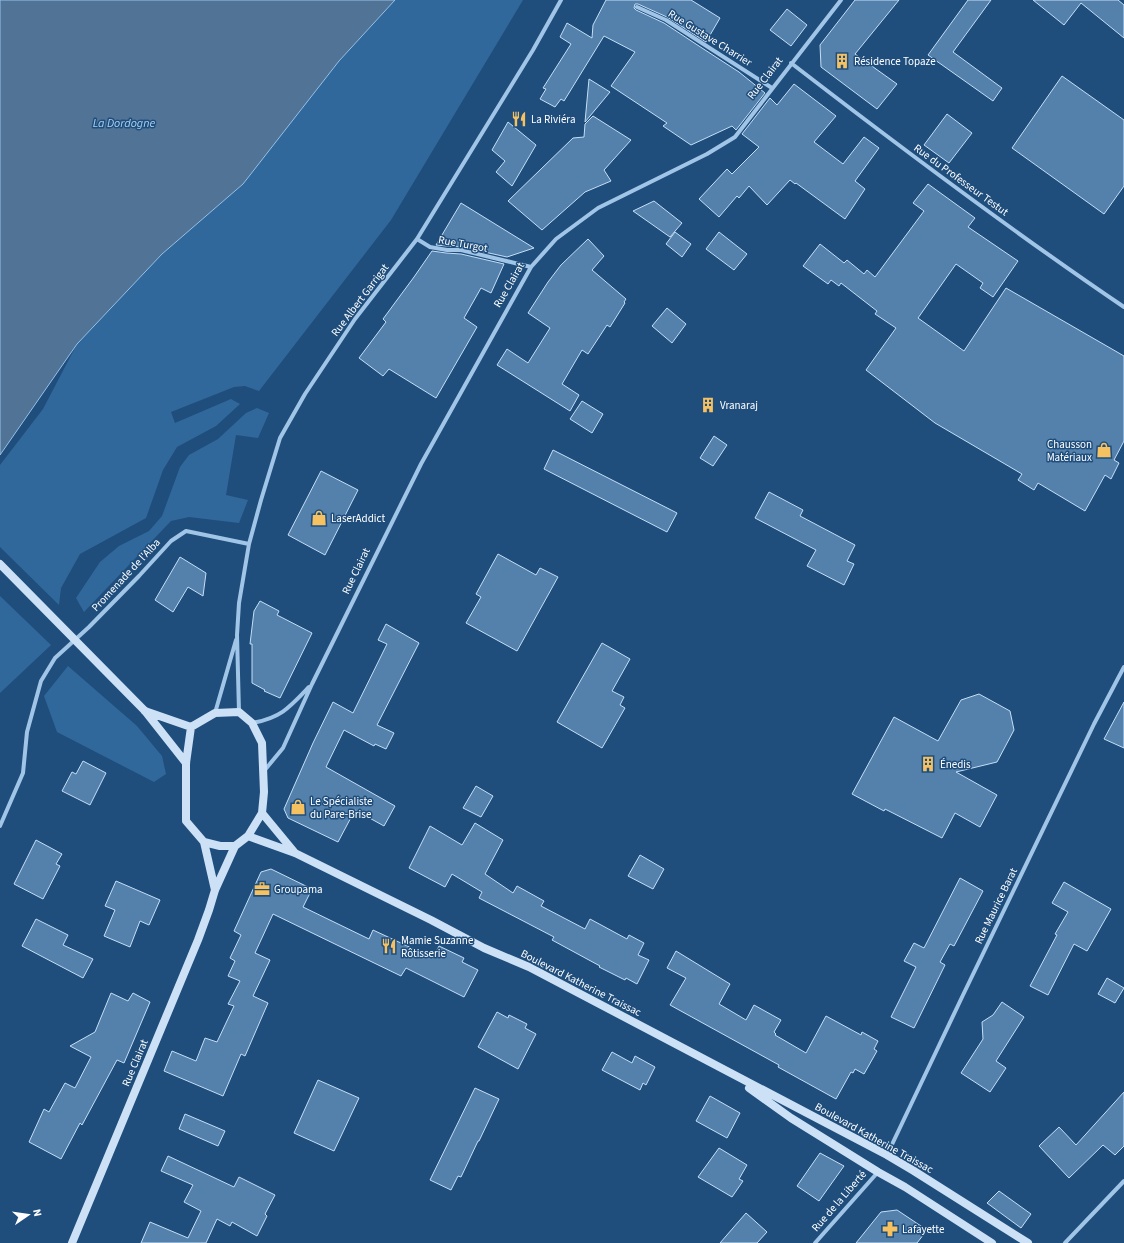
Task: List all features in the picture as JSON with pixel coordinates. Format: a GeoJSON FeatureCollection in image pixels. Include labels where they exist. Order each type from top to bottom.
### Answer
{"type":"FeatureCollection","features":[{"type":"Feature","properties":{"kind":"main road"},"geometry":{"type":"LineString","coordinates":[[0,564],[145,711],[186,763]]}},
{"type":"Feature","properties":{"kind":"main road"},"geometry":{"type":"LineString","coordinates":[[145,711],[191,727],[215,713],[239,712],[252,723],[262,743],[264,771],[262,813],[248,836],[235,846],[220,846],[204,842],[186,821],[186,763],[191,727]]}},
{"type":"Feature","properties":{"kind":"main road","name":"Boulevard Katherine Traissac"},"geometry":{"type":"LineString","coordinates":[[262,813],[295,853]]}},
{"type":"Feature","properties":{"kind":"main road","name":"Boulevard Katherine Traissac"},"geometry":{"type":"LineString","coordinates":[[248,836],[295,853],[431,920],[484,948],[530,966],[887,1155],[1028,1243]]}},
{"type":"Feature","properties":{"kind":"main road","name":"Rue Clairat"},"geometry":{"type":"LineString","coordinates":[[204,842],[215,890]]}},
{"type":"Feature","properties":{"kind":"main road","name":"Rue Clairat"},"geometry":{"type":"LineString","coordinates":[[72,1243],[198,940],[215,890],[235,846]]}},
{"type":"Feature","properties":{"kind":"main road","name":"Boulevard Katherine Traissac"},"geometry":{"type":"LineString","coordinates":[[726,1071],[791,1118],[905,1187],[992,1243]]}},
{"type":"Feature","properties":{"kind":"street","name":"Rue Albert Garrigat"},"geometry":{"type":"LineString","coordinates":[[239,712],[239,603],[248,544],[280,438],[304,394],[355,319],[417,239],[533,50],[561,0]]}},
{"type":"Feature","properties":{"kind":"street","name":"Rue Clairat"},"geometry":{"type":"LineString","coordinates":[[264,771],[283,748],[312,684],[421,464],[531,267],[556,239],[598,208],[707,154],[734,136],[841,0]]}},
{"type":"Feature","properties":{"kind":"street","name":"Rue Gustave Charrier"},"geometry":{"type":"LineString","coordinates":[[637,7],[666,20],[772,88]]}},
{"type":"Feature","properties":{"kind":"street","name":"Rue du Professeur Testut"},"geometry":{"type":"LineString","coordinates":[[790,63],[950,184],[1124,307]]}},
{"type":"Feature","properties":{"kind":"street","name":"Rue Turgot"},"geometry":{"type":"LineString","coordinates":[[417,239],[430,247],[447,250],[461,250],[531,267]]}},
{"type":"Feature","properties":{"kind":"street","name":"Promenade de l'Alba"},"geometry":{"type":"LineString","coordinates":[[0,826],[23,773],[27,732],[41,681],[55,658],[89,627],[171,541],[186,531],[248,544]]}},
{"type":"Feature","properties":{"kind":"street","name":"Rue Albert Garrigat"},"geometry":{"type":"LineString","coordinates":[[215,713],[238,635]]}},
{"type":"Feature","properties":{"kind":"street","name":"Rue Maurice Barat"},"geometry":{"type":"LineString","coordinates":[[887,1155],[1090,731],[1124,667]]}},
{"type":"Feature","properties":{"kind":"street","name":"Rue Clairat"},"geometry":{"type":"LineString","coordinates":[[252,723],[267,720],[288,709],[312,684]]}},
{"type":"Feature","properties":{"kind":"street","name":"Rue de la Liberté"},"geometry":{"type":"LineString","coordinates":[[815,1243],[878,1172]]}},
{"type":"Feature","properties":{"kind":"street"},"geometry":{"type":"LineString","coordinates":[[1065,1243],[1124,1181]]}},
{"type":"Feature","properties":{"kind":"shaded area"},"geometry":{"type":"Polygon","coordinates":[[[395,0],[523,0],[391,220],[259,391],[245,386],[234,387],[171,412],[175,423],[231,399],[240,404],[216,426],[177,447],[163,470],[146,518],[80,554],[61,588],[59,605],[0,547],[0,465],[43,409],[77,344],[162,254],[243,184],[339,61],[395,0]]]}},
{"type":"Feature","properties":{"kind":"shaded area"},"geometry":{"type":"Polygon","coordinates":[[[257,408],[269,413],[258,438],[236,435],[226,495],[248,500],[239,523],[189,517],[171,521],[84,612],[76,598],[100,562],[119,546],[149,531],[162,516],[180,467],[189,455],[218,439],[246,413],[257,408]]]}},
{"type":"Feature","properties":{"kind":"shaded area"},"geometry":{"type":"Polygon","coordinates":[[[0,596],[51,645],[0,693],[0,596]]]}},
{"type":"Feature","properties":{"kind":"shaded area"},"geometry":{"type":"Polygon","coordinates":[[[68,666],[137,726],[162,756],[166,774],[154,782],[57,732],[44,696],[68,666]]]}},
{"type":"Feature","properties":{"kind":"water","name":"La Dordogne"},"geometry":{"type":"Polygon","coordinates":[[[0,0],[395,0],[339,61],[243,184],[162,254],[77,344],[0,455],[0,0]]]}},
{"type":"Feature","properties":{"kind":"building"},"geometry":{"type":"Polygon","coordinates":[[[606,0],[691,0],[720,18],[706,42],[667,17],[638,4],[635,4],[634,8],[664,23],[739,72],[765,93],[736,130],[732,126],[691,145],[663,126],[667,123],[611,86],[635,52],[604,36],[564,101],[561,99],[555,107],[540,99],[546,89],[543,88],[571,44],[560,37],[567,23],[592,38],[593,25],[606,0]]]}},
{"type":"Feature","properties":{"kind":"building","name":"Résidence Topaze"},"geometry":{"type":"Polygon","coordinates":[[[855,0],[899,0],[855,54],[897,84],[877,109],[821,67],[820,45],[855,0]]]}},
{"type":"Feature","properties":{"kind":"building"},"geometry":{"type":"Polygon","coordinates":[[[968,0],[991,0],[953,52],[1002,88],[993,101],[928,55],[968,0]]]}},
{"type":"Feature","properties":{"kind":"building"},"geometry":{"type":"Polygon","coordinates":[[[1033,0],[1118,0],[1124,5],[1124,38],[1081,3],[1064,25],[1033,0]]]}},
{"type":"Feature","properties":{"kind":"building"},"geometry":{"type":"Polygon","coordinates":[[[787,9],[807,25],[791,46],[770,30],[787,9]]]}},
{"type":"Feature","properties":{"kind":"building"},"geometry":{"type":"Polygon","coordinates":[[[1062,76],[1124,120],[1124,186],[1104,214],[1012,148],[1062,76]]]}},
{"type":"Feature","properties":{"kind":"building"},"geometry":{"type":"Polygon","coordinates":[[[589,79],[610,92],[585,122],[589,79]]]}},
{"type":"Feature","properties":{"kind":"building"},"geometry":{"type":"Polygon","coordinates":[[[794,84],[836,116],[814,142],[843,164],[864,137],[879,148],[855,181],[865,189],[845,219],[790,180],[767,205],[749,186],[739,198],[737,196],[719,217],[699,199],[727,169],[732,174],[759,147],[742,134],[770,98],[777,105],[794,84]]]}},
{"type":"Feature","properties":{"kind":"building"},"geometry":{"type":"Polygon","coordinates":[[[947,114],[972,133],[949,163],[924,145],[947,114]]]}},
{"type":"Feature","properties":{"kind":"building"},"geometry":{"type":"Polygon","coordinates":[[[593,116],[631,140],[604,170],[611,181],[585,192],[542,230],[508,201],[573,138],[584,137],[585,124],[593,116]]]}},
{"type":"Feature","properties":{"kind":"building"},"geometry":{"type":"Polygon","coordinates":[[[508,122],[536,145],[512,186],[496,172],[505,161],[492,150],[508,122]]]}},
{"type":"Feature","properties":{"kind":"building"},"geometry":{"type":"Polygon","coordinates":[[[928,184],[975,218],[968,227],[1018,261],[993,297],[980,288],[983,283],[956,264],[918,318],[964,351],[1006,288],[1124,356],[1124,441],[1114,460],[1119,463],[1111,479],[1105,475],[1085,511],[1038,483],[1034,490],[1018,480],[1022,474],[935,423],[866,370],[896,328],[875,314],[877,311],[841,283],[839,286],[831,280],[828,284],[803,266],[820,244],[844,263],[847,260],[864,274],[867,270],[875,277],[924,211],[913,203],[928,184]]]}},
{"type":"Feature","properties":{"kind":"building"},"geometry":{"type":"Polygon","coordinates":[[[654,201],[682,223],[670,237],[633,211],[654,201]]]}},
{"type":"Feature","properties":{"kind":"building"},"geometry":{"type":"Polygon","coordinates":[[[461,203],[534,248],[507,257],[462,247],[436,245],[461,203]]]}},
{"type":"Feature","properties":{"kind":"building"},"geometry":{"type":"Polygon","coordinates":[[[675,232],[691,244],[682,257],[666,244],[675,232]]]}},
{"type":"Feature","properties":{"kind":"building"},"geometry":{"type":"Polygon","coordinates":[[[719,232],[747,254],[734,270],[706,249],[719,232]]]}},
{"type":"Feature","properties":{"kind":"building"},"geometry":{"type":"Polygon","coordinates":[[[588,239],[604,256],[592,270],[626,299],[610,327],[607,325],[588,354],[582,350],[562,384],[579,395],[570,411],[497,365],[507,349],[528,363],[550,328],[528,313],[561,265],[588,239]]]}},
{"type":"Feature","properties":{"kind":"building"},"geometry":{"type":"Polygon","coordinates":[[[432,251],[461,254],[504,264],[491,293],[481,288],[464,318],[477,327],[436,398],[389,369],[383,376],[359,358],[386,322],[383,319],[432,251]]]}},
{"type":"Feature","properties":{"kind":"building"},"geometry":{"type":"Polygon","coordinates":[[[667,308],[686,324],[672,343],[652,326],[667,308]]]}},
{"type":"Feature","properties":{"kind":"building"},"geometry":{"type":"Polygon","coordinates":[[[582,401],[603,414],[592,433],[570,419],[582,401]]]}},
{"type":"Feature","properties":{"kind":"building"},"geometry":{"type":"Polygon","coordinates":[[[714,436],[727,445],[713,466],[700,458],[714,436]]]}},
{"type":"Feature","properties":{"kind":"building"},"geometry":{"type":"Polygon","coordinates":[[[553,450],[677,513],[667,532],[544,469],[553,450]]]}},
{"type":"Feature","properties":{"kind":"building"},"geometry":{"type":"Polygon","coordinates":[[[321,471],[358,490],[325,555],[288,535],[321,471]]]}},
{"type":"Feature","properties":{"kind":"building"},"geometry":{"type":"Polygon","coordinates":[[[769,492],[803,510],[800,516],[855,545],[847,561],[854,564],[844,585],[807,566],[816,550],[755,518],[769,492]]]}},
{"type":"Feature","properties":{"kind":"building"},"geometry":{"type":"Polygon","coordinates":[[[498,554],[536,575],[540,568],[558,577],[517,651],[466,623],[481,597],[476,594],[498,554]]]}},
{"type":"Feature","properties":{"kind":"building"},"geometry":{"type":"Polygon","coordinates":[[[180,557],[206,573],[203,596],[188,587],[173,612],[155,600],[180,557]]]}},
{"type":"Feature","properties":{"kind":"building"},"geometry":{"type":"Polygon","coordinates":[[[260,601],[279,611],[277,615],[312,633],[280,698],[264,691],[265,690],[252,683],[252,644],[250,644],[254,611],[260,601]]]}},
{"type":"Feature","properties":{"kind":"building"},"geometry":{"type":"Polygon","coordinates":[[[386,624],[419,643],[377,725],[394,733],[386,749],[375,744],[374,746],[344,730],[326,767],[395,806],[384,826],[355,810],[338,842],[288,818],[284,809],[333,702],[353,713],[387,644],[378,640],[386,624]]]}},
{"type":"Feature","properties":{"kind":"building"},"geometry":{"type":"Polygon","coordinates":[[[602,643],[630,659],[612,691],[624,697],[620,705],[625,708],[602,748],[557,722],[602,643]]]}},
{"type":"Feature","properties":{"kind":"building","name":"Énedis"},"geometry":{"type":"Polygon","coordinates":[[[979,694],[1010,711],[1014,730],[997,762],[956,772],[997,795],[980,827],[955,813],[942,838],[885,809],[884,811],[852,794],[894,717],[938,741],[961,700],[979,694]]]}},
{"type":"Feature","properties":{"kind":"building"},"geometry":{"type":"Polygon","coordinates":[[[1124,702],[1124,748],[1104,739],[1124,702]]]}},
{"type":"Feature","properties":{"kind":"building"},"geometry":{"type":"Polygon","coordinates":[[[83,761],[106,773],[90,805],[62,791],[72,772],[76,774],[83,761]]]}},
{"type":"Feature","properties":{"kind":"building"},"geometry":{"type":"Polygon","coordinates":[[[476,786],[493,796],[481,817],[463,808],[476,786]]]}},
{"type":"Feature","properties":{"kind":"building"},"geometry":{"type":"Polygon","coordinates":[[[475,823],[503,840],[485,874],[513,893],[517,886],[544,901],[541,906],[585,929],[590,919],[627,939],[629,935],[644,943],[638,955],[649,960],[637,984],[626,978],[625,980],[599,967],[600,966],[552,940],[554,937],[479,898],[482,892],[452,874],[445,887],[409,868],[430,826],[462,845],[475,823]]]}},
{"type":"Feature","properties":{"kind":"building"},"geometry":{"type":"Polygon","coordinates":[[[36,840],[62,854],[56,864],[60,866],[43,899],[14,884],[36,840]]]}},
{"type":"Feature","properties":{"kind":"building"},"geometry":{"type":"Polygon","coordinates":[[[640,855],[664,869],[653,889],[628,876],[640,855]]]}},
{"type":"Feature","properties":{"kind":"building"},"geometry":{"type":"Polygon","coordinates":[[[271,869],[312,889],[303,907],[369,939],[373,930],[433,958],[439,946],[464,958],[462,962],[478,970],[464,997],[406,968],[401,976],[273,914],[255,953],[270,960],[253,996],[268,1003],[245,1056],[241,1054],[223,1096],[164,1071],[172,1051],[196,1061],[205,1038],[217,1042],[234,1006],[228,1004],[240,981],[228,976],[235,961],[230,958],[241,935],[234,931],[261,872],[271,869]]]}},
{"type":"Feature","properties":{"kind":"building"},"geometry":{"type":"Polygon","coordinates":[[[960,878],[983,891],[954,946],[950,944],[940,962],[945,965],[914,1028],[891,1017],[916,967],[904,961],[914,943],[924,948],[960,878]]]}},
{"type":"Feature","properties":{"kind":"building"},"geometry":{"type":"Polygon","coordinates":[[[116,881],[160,900],[149,925],[140,921],[130,947],[104,936],[115,910],[105,906],[116,881]]]}},
{"type":"Feature","properties":{"kind":"building"},"geometry":{"type":"Polygon","coordinates":[[[1064,882],[1111,909],[1087,951],[1074,944],[1048,995],[1030,986],[1057,935],[1055,934],[1068,912],[1052,903],[1064,882]]]}},
{"type":"Feature","properties":{"kind":"building"},"geometry":{"type":"Polygon","coordinates":[[[36,919],[68,935],[63,945],[93,959],[83,978],[22,946],[36,919]]]}},
{"type":"Feature","properties":{"kind":"building"},"geometry":{"type":"Polygon","coordinates":[[[676,951],[730,984],[719,1004],[746,1020],[754,1005],[781,1020],[774,1032],[776,1034],[775,1035],[806,1053],[826,1016],[861,1035],[862,1032],[878,1041],[874,1049],[877,1051],[864,1074],[855,1069],[853,1073],[851,1072],[836,1099],[778,1067],[779,1065],[670,1005],[686,978],[667,968],[676,951]]]}},
{"type":"Feature","properties":{"kind":"building"},"geometry":{"type":"Polygon","coordinates":[[[1107,978],[1124,988],[1115,1003],[1098,994],[1107,978]]]}},
{"type":"Feature","properties":{"kind":"building"},"geometry":{"type":"Polygon","coordinates":[[[111,993],[128,1001],[133,993],[150,1002],[124,1063],[117,1060],[82,1125],[80,1123],[61,1159],[29,1142],[44,1109],[49,1112],[65,1083],[75,1088],[91,1057],[70,1046],[95,1032],[111,993]]]}},
{"type":"Feature","properties":{"kind":"building"},"geometry":{"type":"Polygon","coordinates":[[[1002,1002],[1024,1017],[996,1061],[1006,1068],[990,1092],[961,1073],[983,1039],[982,1022],[993,1015],[1002,1002]]]}},
{"type":"Feature","properties":{"kind":"building"},"geometry":{"type":"Polygon","coordinates":[[[497,1012],[508,1018],[509,1015],[527,1024],[525,1028],[536,1034],[518,1069],[478,1047],[497,1012]]]}},
{"type":"Feature","properties":{"kind":"building"},"geometry":{"type":"Polygon","coordinates":[[[612,1052],[632,1063],[635,1056],[655,1067],[646,1085],[643,1083],[640,1090],[602,1070],[612,1052]]]}},
{"type":"Feature","properties":{"kind":"building"},"geometry":{"type":"Polygon","coordinates":[[[318,1080],[359,1098],[334,1151],[294,1133],[318,1080]]]}},
{"type":"Feature","properties":{"kind":"building"},"geometry":{"type":"Polygon","coordinates":[[[475,1088],[499,1099],[461,1177],[458,1176],[451,1190],[430,1180],[475,1088]]]}},
{"type":"Feature","properties":{"kind":"building"},"geometry":{"type":"Polygon","coordinates":[[[1124,1092],[1124,1146],[1115,1155],[1103,1145],[1069,1178],[1039,1146],[1059,1127],[1076,1145],[1124,1092]]]}},
{"type":"Feature","properties":{"kind":"building"},"geometry":{"type":"Polygon","coordinates":[[[710,1096],[740,1113],[727,1138],[696,1121],[710,1096]]]}},
{"type":"Feature","properties":{"kind":"building"},"geometry":{"type":"Polygon","coordinates":[[[185,1114],[225,1131],[218,1146],[179,1129],[185,1114]]]}},
{"type":"Feature","properties":{"kind":"building"},"geometry":{"type":"Polygon","coordinates":[[[719,1148],[747,1165],[739,1179],[743,1181],[732,1197],[698,1177],[719,1148]]]}},
{"type":"Feature","properties":{"kind":"building"},"geometry":{"type":"Polygon","coordinates":[[[820,1153],[844,1166],[819,1201],[797,1186],[820,1153]]]}},
{"type":"Feature","properties":{"kind":"building"},"geometry":{"type":"Polygon","coordinates":[[[168,1156],[234,1187],[239,1177],[275,1195],[265,1214],[267,1216],[257,1236],[232,1222],[230,1226],[217,1219],[206,1243],[141,1243],[150,1222],[188,1238],[201,1211],[184,1202],[193,1185],[161,1171],[168,1156]]]}},
{"type":"Feature","properties":{"kind":"building"},"geometry":{"type":"Polygon","coordinates":[[[999,1191],[1031,1214],[1021,1228],[987,1203],[999,1191]]]}},
{"type":"Feature","properties":{"kind":"building","name":"Lafayette"},"geometry":{"type":"Polygon","coordinates":[[[897,1210],[927,1230],[917,1243],[856,1243],[881,1212],[897,1210]]]}},
{"type":"Feature","properties":{"kind":"building"},"geometry":{"type":"Polygon","coordinates":[[[746,1213],[767,1232],[757,1243],[720,1243],[746,1213]]]}},
{"type":"Feature","properties":{"kind":"place","name":"Résidence Topaze"},"geometry":{"type":"Point","coordinates":[842,61]}},
{"type":"Feature","properties":{"kind":"place","name":"La Riviéra"},"geometry":{"type":"Point","coordinates":[519,119]}},
{"type":"Feature","properties":{"kind":"place","name":"Vranaraj"},"geometry":{"type":"Point","coordinates":[708,405]}},
{"type":"Feature","properties":{"kind":"place","name":"Chausson Matériaux"},"geometry":{"type":"Point","coordinates":[1104,450]}},
{"type":"Feature","properties":{"kind":"place","name":"LaserAddict"},"geometry":{"type":"Point","coordinates":[319,518]}},
{"type":"Feature","properties":{"kind":"place","name":"Énedis"},"geometry":{"type":"Point","coordinates":[928,764]}},
{"type":"Feature","properties":{"kind":"place","name":"Le Spécialiste du Pare-Brise"},"geometry":{"type":"Point","coordinates":[298,807]}},
{"type":"Feature","properties":{"kind":"place","name":"Groupama"},"geometry":{"type":"Point","coordinates":[262,889]}},
{"type":"Feature","properties":{"kind":"place","name":"Mamie Suzanne Rôtisserie"},"geometry":{"type":"Point","coordinates":[389,946]}},
{"type":"Feature","properties":{"kind":"place","name":"Lafayette"},"geometry":{"type":"Point","coordinates":[890,1229]}}]}
